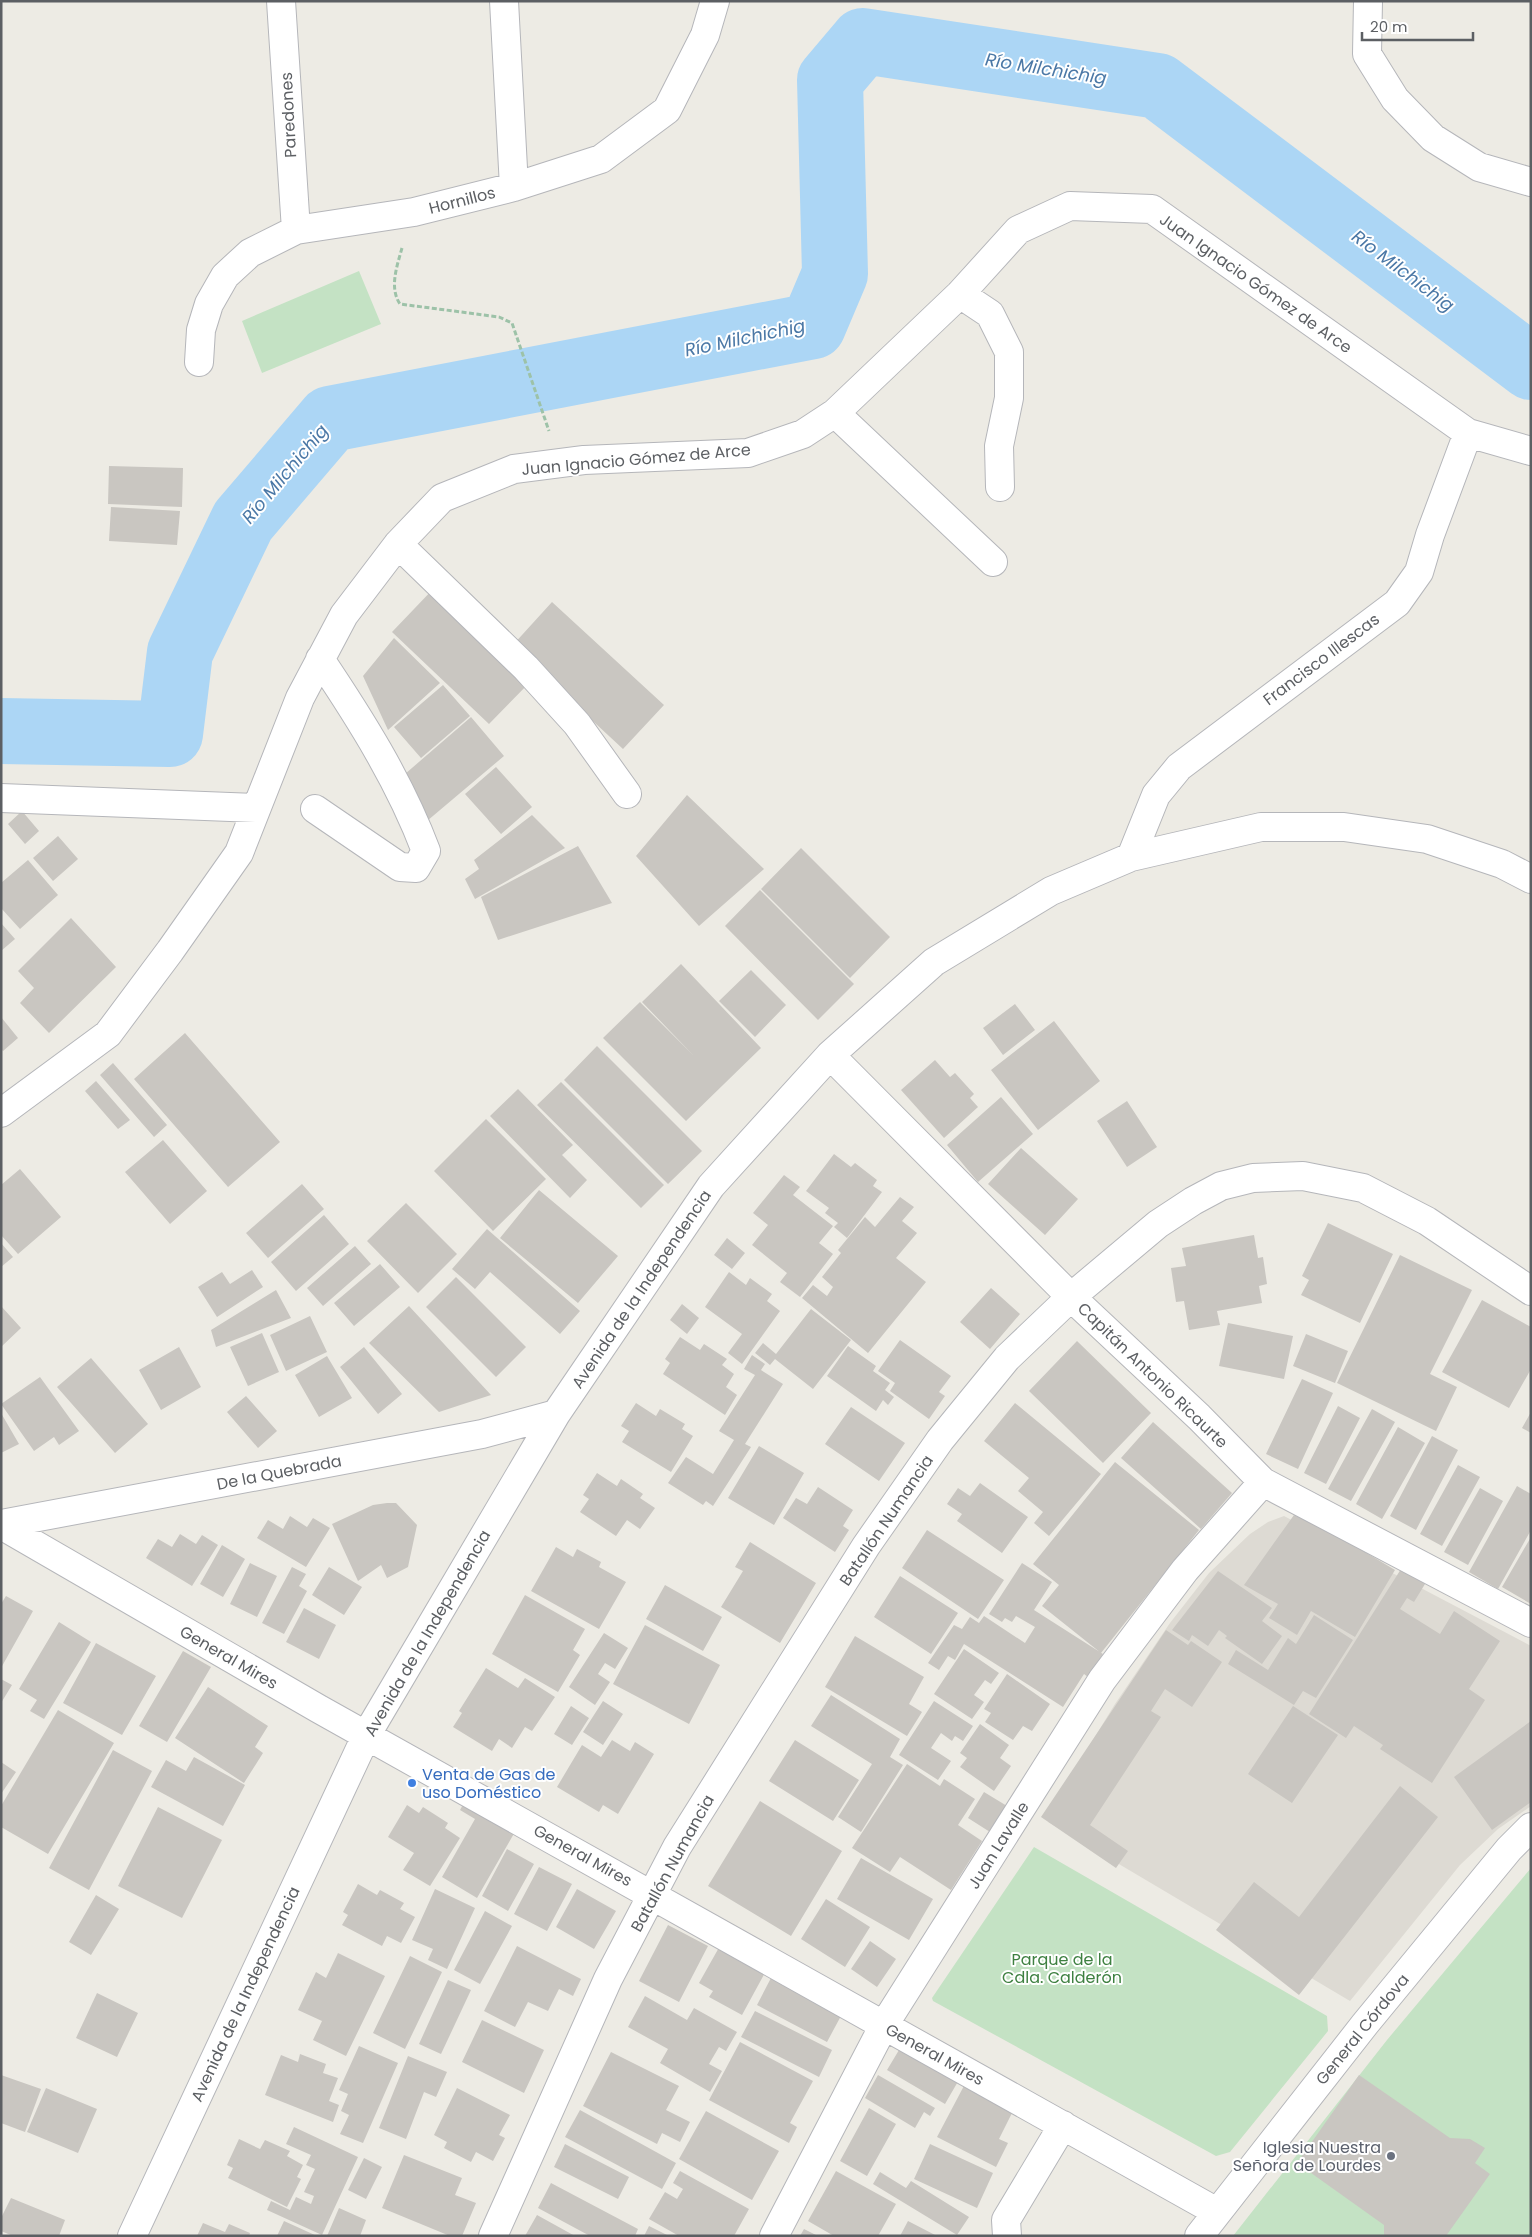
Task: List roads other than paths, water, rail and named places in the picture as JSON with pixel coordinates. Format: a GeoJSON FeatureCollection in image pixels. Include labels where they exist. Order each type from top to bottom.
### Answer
{"type":"FeatureCollection","features":[{"type":"Feature","properties":{"kind":"street","name":"Paredones"},"geometry":{"type":"LineString","coordinates":[[281,1],[296,230]]}},
{"type":"Feature","properties":{"kind":"street"},"geometry":{"type":"LineString","coordinates":[[504,1],[514,187]]}},
{"type":"Feature","properties":{"kind":"street","name":"Hornillos"},"geometry":{"type":"LineString","coordinates":[[200,362],[201,330],[209,304],[225,276],[250,253],[296,230],[417,211],[514,187],[601,159],[666,110],[705,35],[715,1]]}},
{"type":"Feature","properties":{"kind":"street"},"geometry":{"type":"LineString","coordinates":[[1368,1],[1367,54],[1395,99],[1433,138],[1479,167],[1531,182]]}},
{"type":"Feature","properties":{"kind":"street","name":"Juan Ignacio Gómez de Arce"},"geometry":{"type":"LineString","coordinates":[[1,1113],[108,1034],[239,853],[300,698],[344,615],[398,544],[442,498],[514,469],[584,460],[748,453],[802,434],[835,413],[960,294],[1018,230],[1070,206],[1152,209],[1468,433],[1531,451]]}},
{"type":"Feature","properties":{"kind":"street"},"geometry":{"type":"LineString","coordinates":[[960,294],[990,314],[1009,352],[1009,398],[999,446],[1000,487]]}},
{"type":"Feature","properties":{"kind":"street"},"geometry":{"type":"LineString","coordinates":[[835,413],[993,562]]}},
{"type":"Feature","properties":{"kind":"street","name":"Francisco Illescas"},"geometry":{"type":"LineString","coordinates":[[1131,857],[1156,795],[1179,767],[1397,603],[1419,572],[1430,535],[1468,433]]}},
{"type":"Feature","properties":{"kind":"street"},"geometry":{"type":"LineString","coordinates":[[398,544],[526,668],[577,724],[627,794]]}},
{"type":"Feature","properties":{"kind":"street"},"geometry":{"type":"LineString","coordinates":[[315,809],[400,867],[416,868],[426,851],[399,788],[360,718],[320,659]]}},
{"type":"Feature","properties":{"kind":"street"},"geometry":{"type":"LineString","coordinates":[[1,798],[256,808]]}},
{"type":"Feature","properties":{"kind":"street","name":"Avenida de la Independencia"},"geometry":{"type":"LineString","coordinates":[[132,2236],[367,1734],[556,1414],[711,1186],[830,1054],[934,962],[1051,891],[1131,857],[1261,827],[1344,827],[1427,839],[1502,864],[1531,879]]}},
{"type":"Feature","properties":{"kind":"street","name":"Capitán Antonio Ricaurte"},"geometry":{"type":"LineString","coordinates":[[830,1054],[1071,1297],[1199,1417],[1263,1482],[1531,1623]]}},
{"type":"Feature","properties":{"kind":"street","name":"Batallón Numancia"},"geometry":{"type":"LineString","coordinates":[[493,2236],[608,1979],[677,1847],[820,1618],[883,1521],[940,1440],[1007,1358],[1071,1297],[1158,1224],[1193,1200],[1221,1186],[1253,1178],[1303,1176],[1363,1188],[1395,1204],[1427,1221],[1531,1290]]}},
{"type":"Feature","properties":{"kind":"street","name":"De la Quebrada"},"geometry":{"type":"LineString","coordinates":[[1,1525],[482,1434],[556,1414]]}},
{"type":"Feature","properties":{"kind":"street","name":"Juan Lavalle"},"geometry":{"type":"LineString","coordinates":[[774,2236],[884,2025],[1102,1680],[1185,1570],[1263,1482]]}},
{"type":"Feature","properties":{"kind":"street","name":"General Mires"},"geometry":{"type":"LineString","coordinates":[[1,1525],[319,1709],[367,1734],[1217,2212]]}},
{"type":"Feature","properties":{"kind":"street","name":"General Córdova"},"geometry":{"type":"LineString","coordinates":[[1198,2236],[1365,2024],[1509,1849],[1531,1827]]}},
{"type":"Feature","properties":{"kind":"street"},"geometry":{"type":"LineString","coordinates":[[1007,2236],[1006,2220],[1063,2124]]}},
{"type":"Feature","properties":{"kind":"waterway","name":"Río Milchichig"},"geometry":{"type":"LineString","coordinates":[[1,731],[170,734],[180,652],[243,521],[330,419],[813,326],[835,274],[830,80],[863,41],[1158,86],[1531,367]]}},
{"type":"Feature","properties":{"kind":"place","name":"Venta de Gas de uso Doméstico"},"geometry":{"type":"Point","coordinates":[412,1783]}},
{"type":"Feature","properties":{"kind":"place","name":"Iglesia Nuestra Señora de Lourdes"},"geometry":{"type":"Point","coordinates":[1391,2156]}},
{"type":"Feature","properties":{"kind":"park label","name":"Parque de la Cdla. Calderón"},"geometry":{"type":"Point","coordinates":[1062,1968]}}]}
